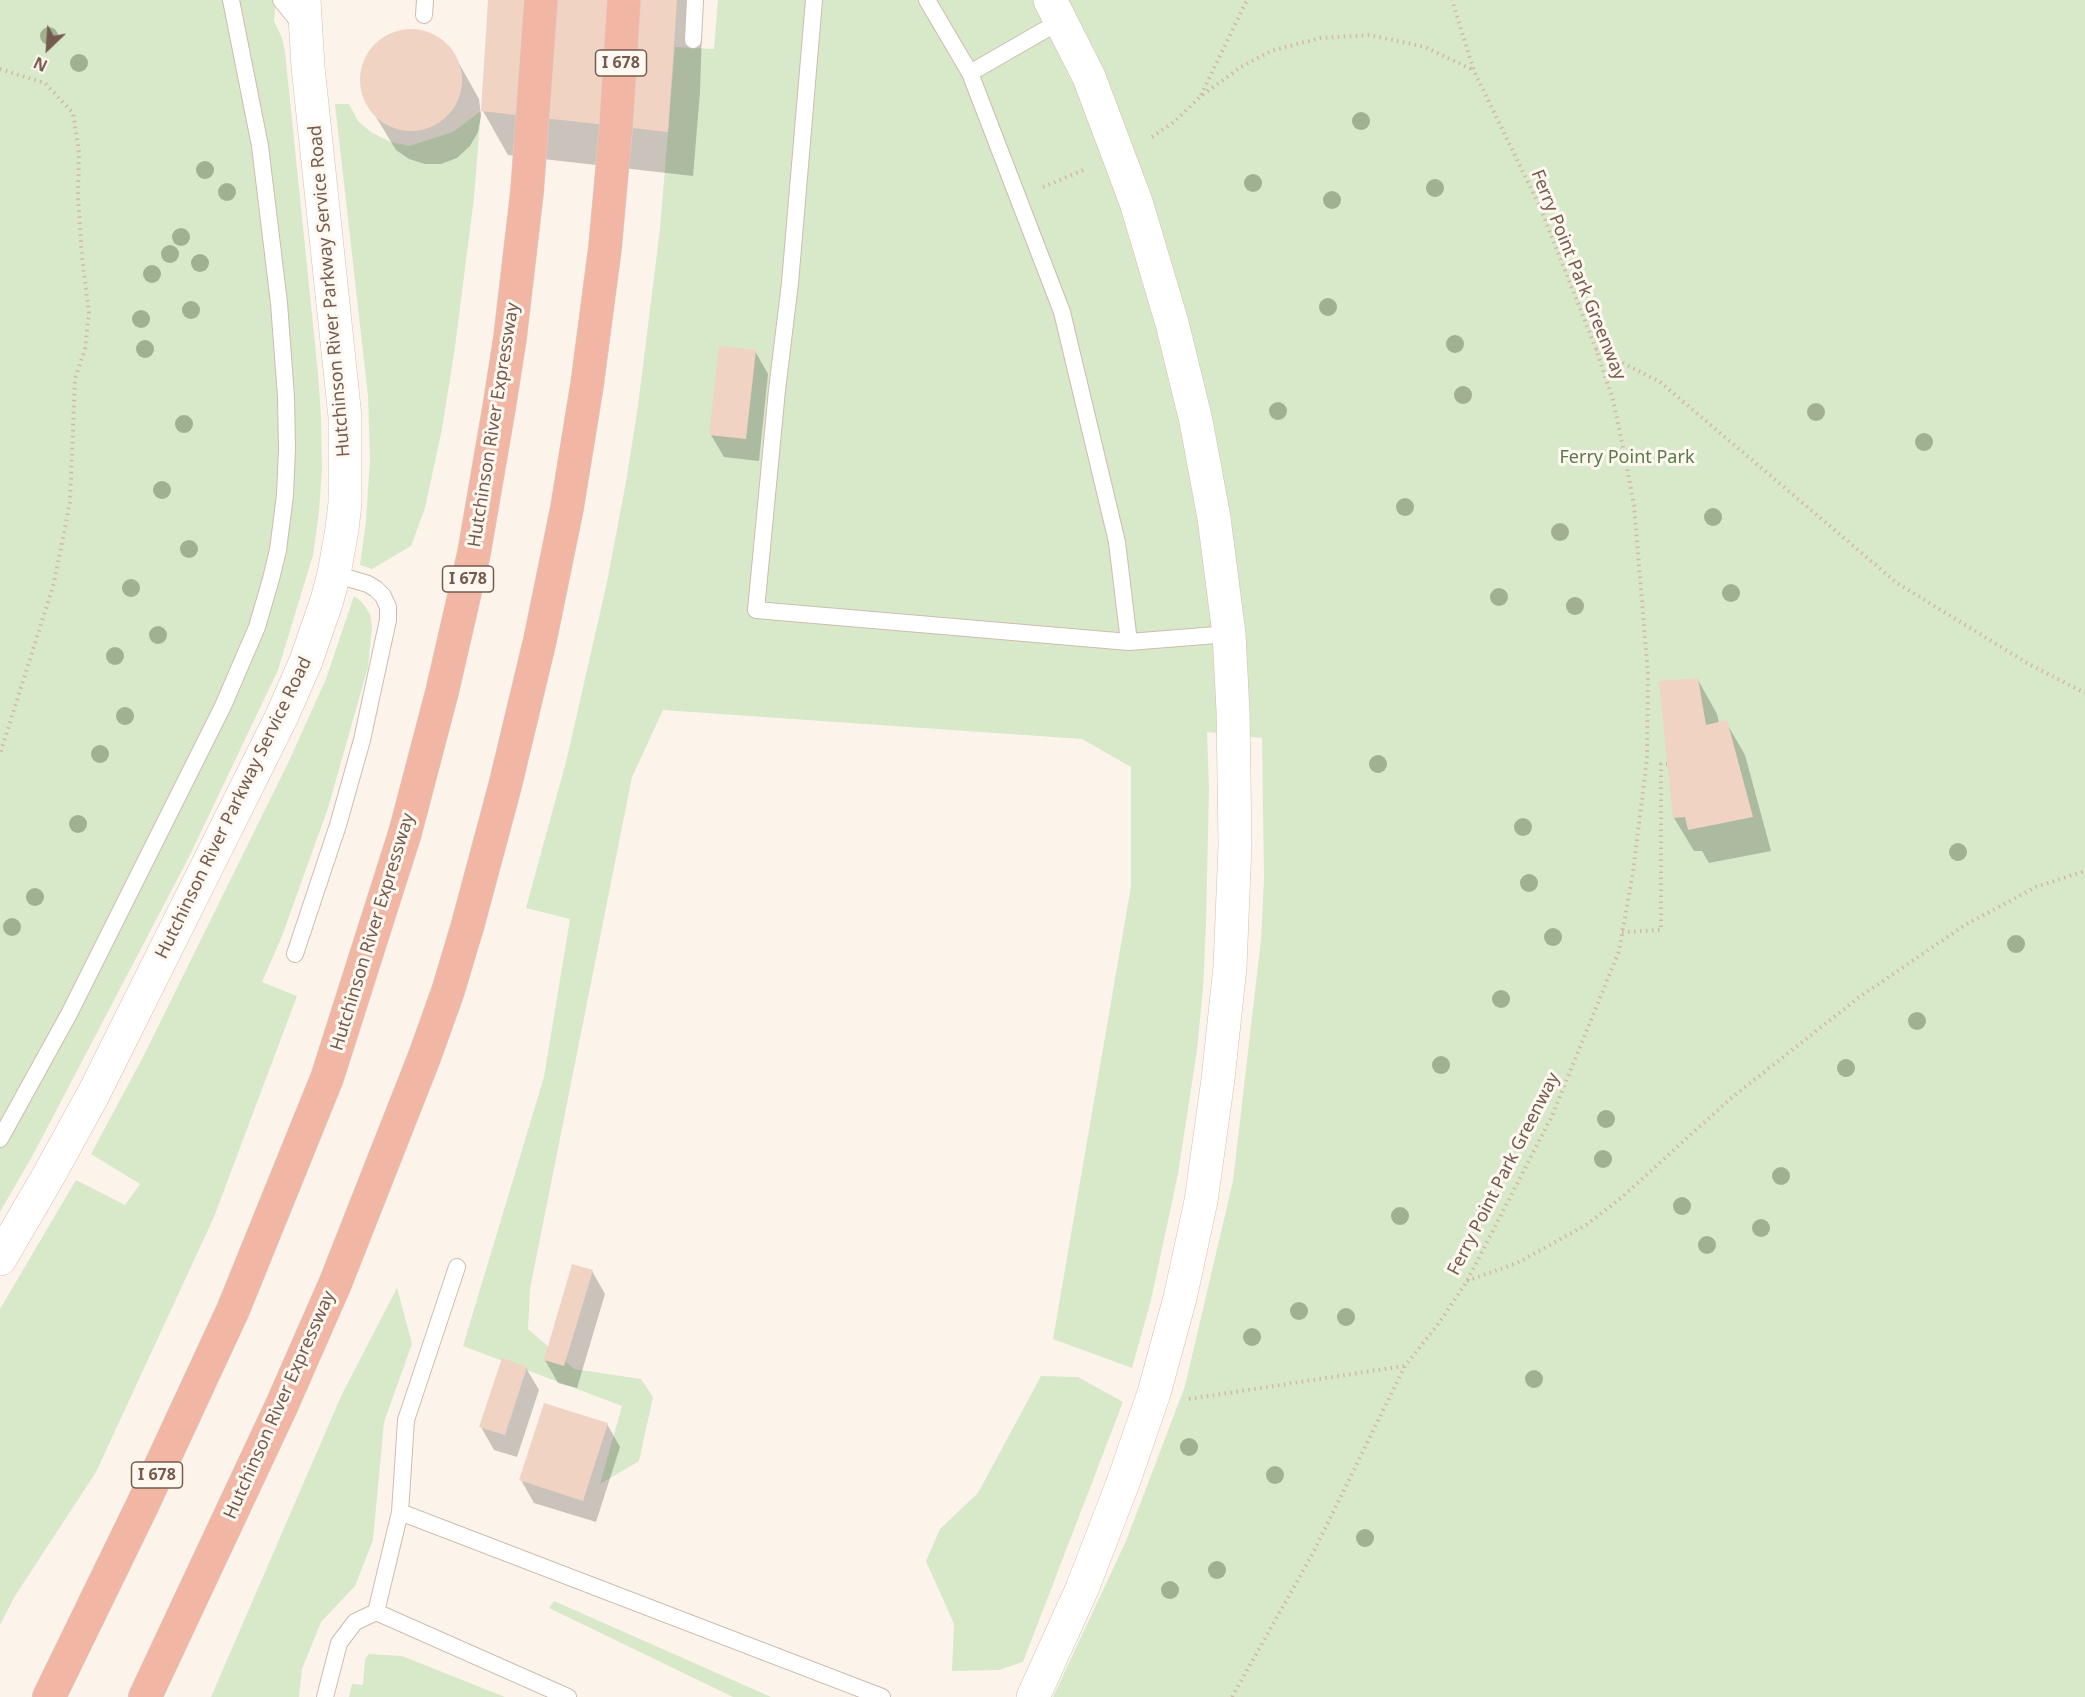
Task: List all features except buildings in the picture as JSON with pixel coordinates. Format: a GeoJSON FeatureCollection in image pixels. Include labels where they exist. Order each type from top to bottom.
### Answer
{"type":"FeatureCollection","features":[{"type":"Feature","properties":{"kind":"highway","name":"Hutchinson River Expressway"},"geometry":{"type":"LineString","coordinates":[[49,1697],[142,1506],[237,1300],[327,1078],[402,843],[442,692],[474,553],[510,338],[527,192],[541,0]]}},
{"type":"Feature","properties":{"kind":"highway","name":"Hutchinson River Expressway"},"geometry":{"type":"LineString","coordinates":[[145,1697],[318,1323],[424,1058],[461,946],[508,775],[540,640],[567,508],[597,309],[616,126],[624,0]]}},
{"type":"Feature","properties":{"kind":"street"},"geometry":{"type":"LineString","coordinates":[[1033,1697],[1082,1589],[1140,1436],[1180,1298],[1201,1201],[1225,1020],[1234,902],[1235,763],[1228,634],[1214,518],[1196,421],[1161,284],[1119,154],[1089,76],[1056,10]]}},
{"type":"Feature","properties":{"kind":"street","name":"Hutchinson River Parkway Service Road"},"geometry":{"type":"LineString","coordinates":[[0,1259],[83,1113],[282,716],[306,661],[334,574],[345,503],[345,417],[305,15]]}},
{"type":"Feature","properties":{"kind":"lane"},"geometry":{"type":"LineString","coordinates":[[0,1139],[84,986],[223,706],[257,627],[272,579],[278,550],[285,495],[287,449],[286,397],[279,303],[260,146],[231,0]]}},
{"type":"Feature","properties":{"kind":"lane"},"geometry":{"type":"LineString","coordinates":[[281,0],[305,15]]}},
{"type":"Feature","properties":{"kind":"lane"},"geometry":{"type":"LineString","coordinates":[[693,40],[695,0]]}},
{"type":"Feature","properties":{"kind":"lane"},"geometry":{"type":"LineString","coordinates":[[814,0],[790,283],[777,390],[756,610],[1129,642],[1228,634]]}},
{"type":"Feature","properties":{"kind":"lane"},"geometry":{"type":"LineString","coordinates":[[927,0],[970,73],[1062,312],[1118,542],[1129,642]]}},
{"type":"Feature","properties":{"kind":"lane"},"geometry":{"type":"LineString","coordinates":[[970,73],[1056,10]]}},
{"type":"Feature","properties":{"kind":"lane"},"geometry":{"type":"LineString","coordinates":[[295,954],[338,825],[362,740],[388,620],[388,607],[383,596],[376,589],[368,584],[334,574]]}},
{"type":"Feature","properties":{"kind":"lane"},"geometry":{"type":"LineString","coordinates":[[376,1612],[400,1512],[406,1420],[457,1267]]}},
{"type":"Feature","properties":{"kind":"lane"},"geometry":{"type":"LineString","coordinates":[[400,1512],[882,1697]]}},
{"type":"Feature","properties":{"kind":"lane"},"geometry":{"type":"LineString","coordinates":[[325,1697],[334,1656],[346,1631],[355,1622],[376,1612],[568,1697]]}},
{"type":"Feature","properties":{"kind":"path"},"geometry":{"type":"LineString","coordinates":[[1201,96],[1248,0]]}},
{"type":"Feature","properties":{"kind":"path","name":"Ferry Point Park Greenway"},"geometry":{"type":"LineString","coordinates":[[1232,1697],[1312,1555],[1405,1366],[1439,1323],[1467,1281],[1552,1116],[1619,951],[1633,872],[1647,759],[1648,674],[1634,505],[1613,400],[1596,349],[1540,207],[1474,71],[1452,0]]}},
{"type":"Feature","properties":{"kind":"path"},"geometry":{"type":"LineString","coordinates":[[1018,198],[1119,154],[1158,133],[1174,122],[1201,96],[1241,67],[1273,50],[1321,38],[1370,34],[1425,47],[1474,71]]}},
{"type":"Feature","properties":{"kind":"path"},"geometry":{"type":"LineString","coordinates":[[0,69],[45,83],[73,113],[79,152],[78,196],[89,313],[85,349],[75,379],[70,502],[54,583],[0,754]]}},
{"type":"Feature","properties":{"kind":"path"},"geometry":{"type":"LineString","coordinates":[[1596,349],[1660,382],[1897,584],[2027,663],[2085,693]]}},
{"type":"Feature","properties":{"kind":"path"},"geometry":{"type":"LineString","coordinates":[[1622,932],[1661,930],[1661,764],[1667,764]]}},
{"type":"Feature","properties":{"kind":"path"},"geometry":{"type":"LineString","coordinates":[[1467,1281],[1517,1263],[1586,1225],[1621,1198],[1730,1099],[1858,998],[1965,925],[2036,887],[2085,870]]}},
{"type":"Feature","properties":{"kind":"path"},"geometry":{"type":"LineString","coordinates":[[1181,1400],[1405,1366]]}},
{"type":"Feature","properties":{"kind":"green space"},"geometry":{"type":"Polygon","coordinates":[[[0,0],[276,0],[274,21],[282,38],[285,52],[318,373],[322,467],[313,555],[278,670],[189,857],[34,1153],[0,1212],[0,0]]]}},
{"type":"Feature","properties":{"kind":"green space","name":"Ferry Point Park"},"geometry":{"type":"Polygon","coordinates":[[[718,0],[2085,0],[2085,1697],[1053,1697],[1126,1541],[1185,1386],[1233,1181],[1261,940],[1264,879],[1262,738],[1207,732],[1209,788],[1206,923],[1197,1050],[1178,1174],[1151,1300],[1132,1368],[1053,1339],[1131,886],[1131,767],[1082,739],[663,710],[632,777],[530,1289],[528,1329],[574,1369],[641,1379],[653,1397],[639,1461],[600,1484],[622,1406],[463,1346],[544,1077],[570,919],[526,908],[567,758],[607,582],[626,482],[660,229],[675,47],[714,49],[718,0]]]}},
{"type":"Feature","properties":{"kind":"green space"},"geometry":{"type":"Polygon","coordinates":[[[335,104],[349,104],[358,121],[372,133],[391,142],[409,146],[453,132],[481,111],[474,198],[455,347],[442,429],[425,508],[411,546],[372,569],[360,565],[366,521],[370,459],[368,396],[335,104]]]}},
{"type":"Feature","properties":{"kind":"green space"},"geometry":{"type":"Polygon","coordinates":[[[354,596],[362,602],[370,614],[372,627],[368,667],[328,808],[282,936],[262,982],[297,996],[214,1217],[96,1472],[15,1596],[0,1625],[0,1309],[76,1180],[125,1205],[140,1184],[91,1154],[143,1057],[289,761],[326,679],[354,596]]]}},
{"type":"Feature","properties":{"kind":"green space"},"geometry":{"type":"Polygon","coordinates":[[[397,1288],[412,1344],[384,1422],[373,1540],[355,1586],[321,1622],[302,1669],[299,1697],[211,1697],[342,1394],[397,1288]]]}},
{"type":"Feature","properties":{"kind":"green space"},"geometry":{"type":"Polygon","coordinates":[[[1041,1376],[1078,1377],[1123,1402],[1023,1662],[999,1670],[952,1671],[954,1624],[926,1561],[940,1529],[978,1493],[1041,1376]]]}},
{"type":"Feature","properties":{"kind":"green space"},"geometry":{"type":"Polygon","coordinates":[[[554,1601],[771,1697],[733,1697],[549,1608],[554,1601]]]}},
{"type":"Feature","properties":{"kind":"green space"},"geometry":{"type":"Polygon","coordinates":[[[369,1654],[402,1656],[505,1697],[349,1697],[352,1684],[363,1685],[365,1659],[369,1654]]]}}]}
